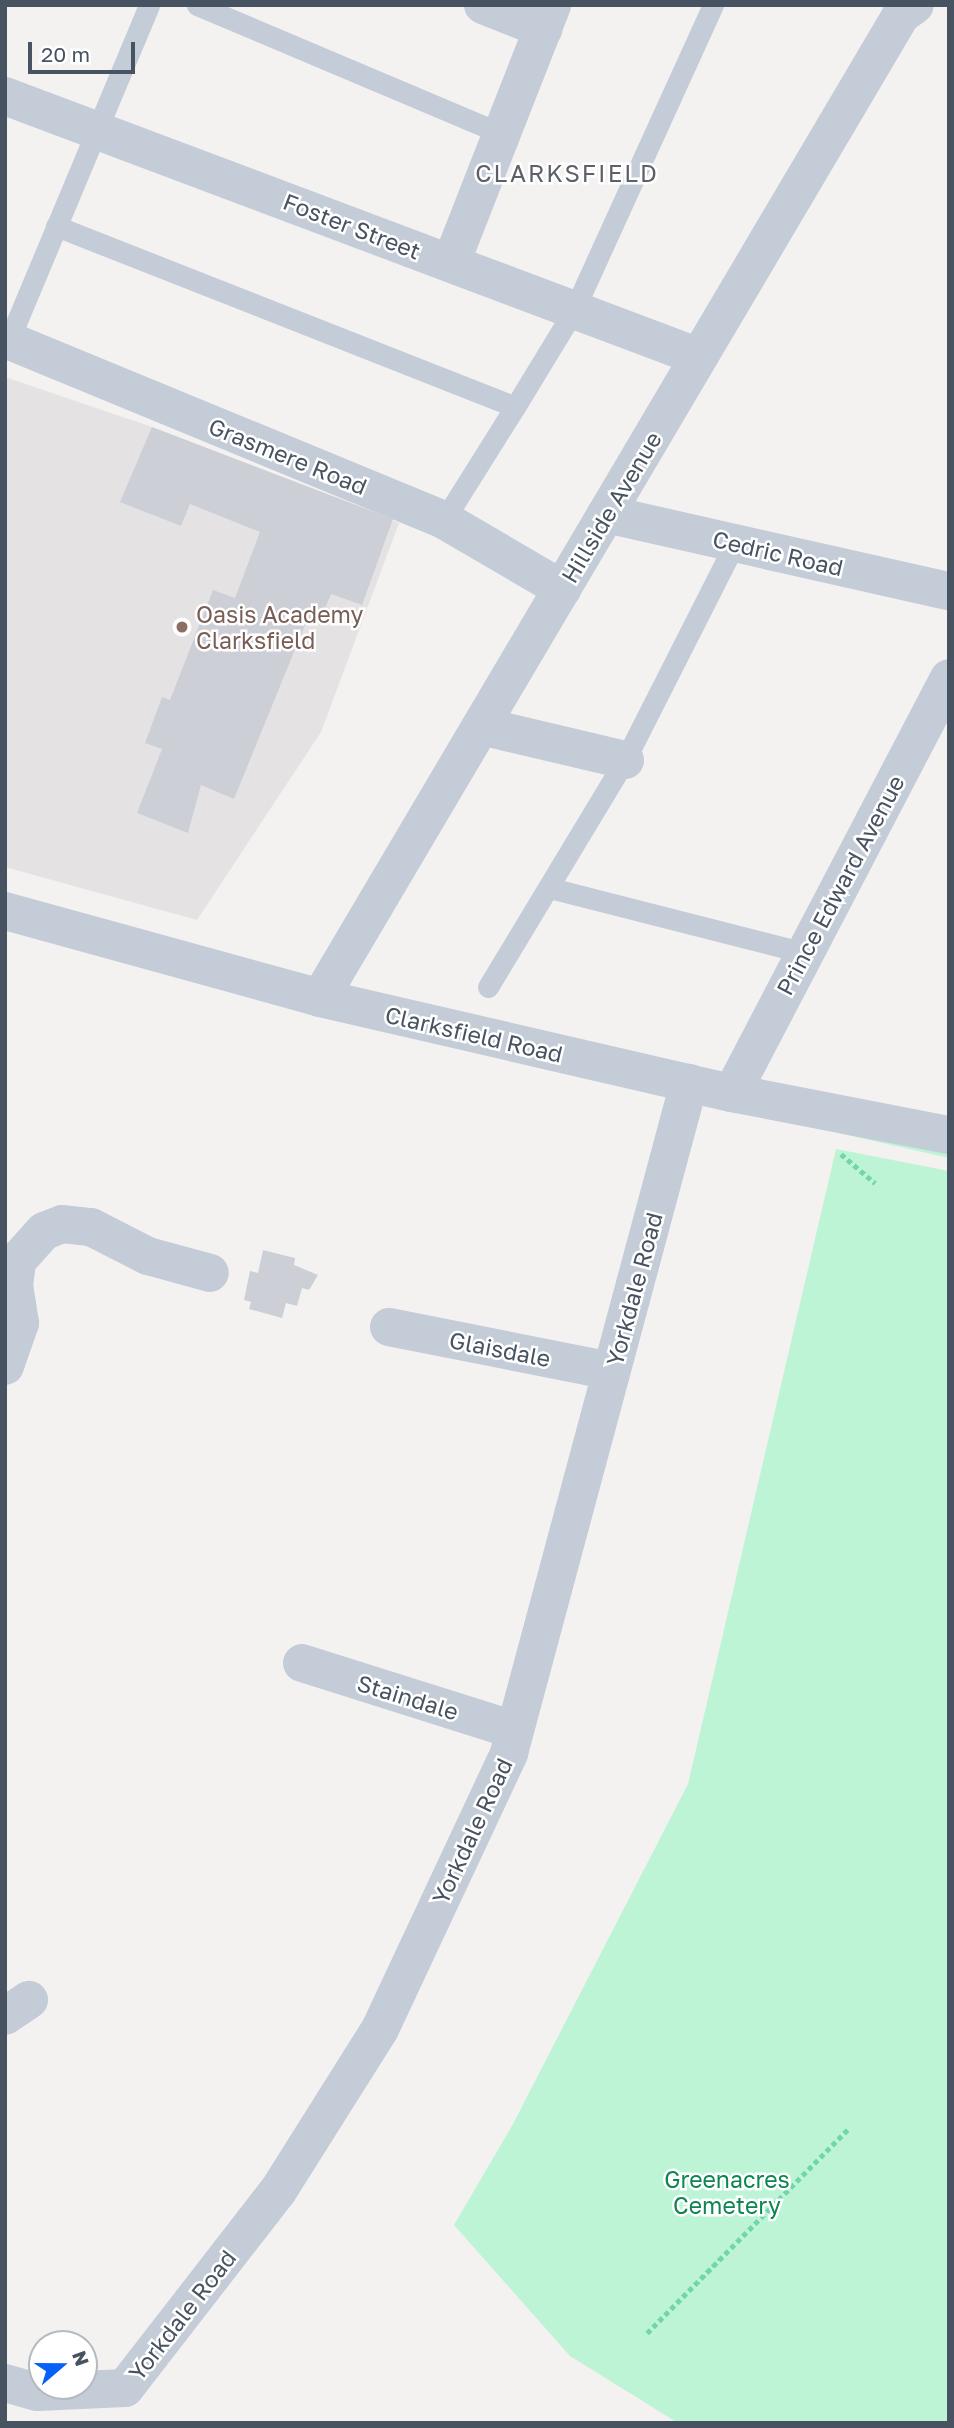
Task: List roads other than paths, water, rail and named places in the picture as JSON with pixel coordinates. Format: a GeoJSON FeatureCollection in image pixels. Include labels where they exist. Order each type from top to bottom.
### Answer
{"type":"FeatureCollection","features":[{"type":"Feature","properties":{"kind":"street"},"geometry":{"type":"LineString","coordinates":[[452,263],[547,17],[483,5]]}},
{"type":"Feature","properties":{"kind":"street","name":"Hillside Avenue"},"geometry":{"type":"LineString","coordinates":[[320,998],[699,357],[908,10]]}},
{"type":"Feature","properties":{"kind":"street","name":"Foster Street"},"geometry":{"type":"LineString","coordinates":[[5,96],[699,357]]}},
{"type":"Feature","properties":{"kind":"street","name":"Grasmere Road"},"geometry":{"type":"LineString","coordinates":[[7,340],[444,520],[562,589]]}},
{"type":"Feature","properties":{"kind":"street","name":"Cedric Road"},"geometry":{"type":"LineString","coordinates":[[606,514],[949,591]]}},
{"type":"Feature","properties":{"kind":"street","name":"Prince Edward Avenue"},"geometry":{"type":"LineString","coordinates":[[732,1093],[949,678]]}},
{"type":"Feature","properties":{"kind":"street"},"geometry":{"type":"LineString","coordinates":[[481,726],[625,760]]}},
{"type":"Feature","properties":{"kind":"street","name":"Clarksfield Road"},"geometry":{"type":"LineString","coordinates":[[5,911],[320,998],[732,1093],[949,1135]]}},
{"type":"Feature","properties":{"kind":"street","name":"Yorkdale Road"},"geometry":{"type":"LineString","coordinates":[[5,2383],[37,2392],[125,2388],[278,2191],[380,2029],[509,1752],[689,1083]]}},
{"type":"Feature","properties":{"kind":"street"},"geometry":{"type":"LineString","coordinates":[[5,1366],[20,1323],[14,1286],[17,1261],[44,1231],[62,1224],[91,1227],[148,1256],[210,1273]]}},
{"type":"Feature","properties":{"kind":"street","name":"Glaisdale"},"geometry":{"type":"LineString","coordinates":[[389,1327],[611,1371]]}},
{"type":"Feature","properties":{"kind":"street","name":"Staindale"},"geometry":{"type":"LineString","coordinates":[[302,1663],[515,1730]]}},
{"type":"Feature","properties":{"kind":"lane"},"geometry":{"type":"LineString","coordinates":[[7,340],[149,5]]}},
{"type":"Feature","properties":{"kind":"lane"},"geometry":{"type":"LineString","coordinates":[[197,5],[502,134]]}},
{"type":"Feature","properties":{"kind":"lane"},"geometry":{"type":"LineString","coordinates":[[444,520],[574,310],[713,5]]}},
{"type":"Feature","properties":{"kind":"lane"},"geometry":{"type":"LineString","coordinates":[[56,226],[515,407]]}},
{"type":"Feature","properties":{"kind":"lane"},"geometry":{"type":"LineString","coordinates":[[488,987],[625,760],[736,543]]}},
{"type":"Feature","properties":{"kind":"lane"},"geometry":{"type":"LineString","coordinates":[[550,888],[805,953]]}},
{"type":"Feature","properties":{"kind":"place","name":"Oasis Academy Clarksfield"},"geometry":{"type":"Point","coordinates":[182,627]}},
{"type":"Feature","properties":{"kind":"district","name":"CLARKSFIELD"},"geometry":{"type":"Point","coordinates":[567,173]}},
{"type":"Feature","properties":{"kind":"park label","name":"Greenacres Cemetery"},"geometry":{"type":"Point","coordinates":[727,2192]}}]}
